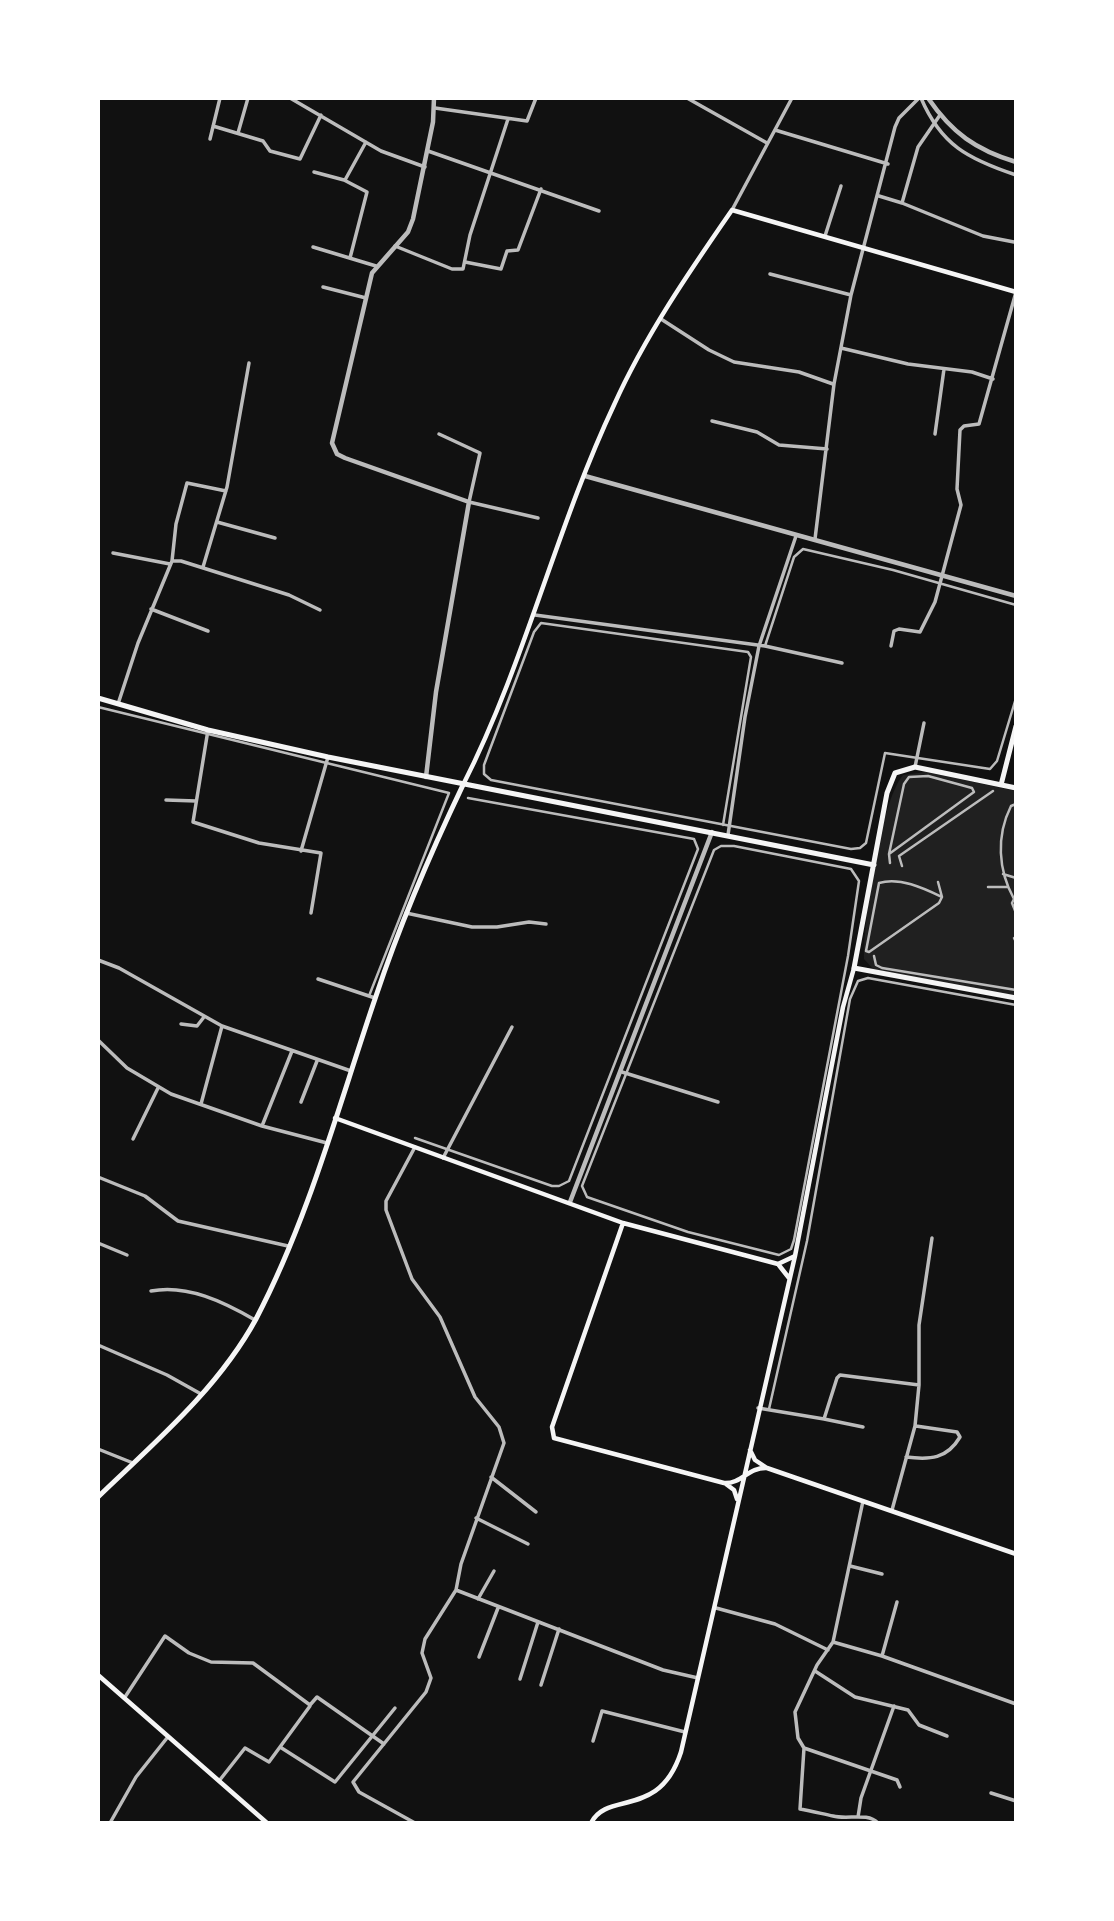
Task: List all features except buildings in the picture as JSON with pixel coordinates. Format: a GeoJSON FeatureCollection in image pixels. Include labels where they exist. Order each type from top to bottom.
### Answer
{"type":"FeatureCollection","features":[{"type":"Feature","properties":{"kind":"main road"},"geometry":{"type":"LineString","coordinates":[[98,1497],[201,1394],[255,1320],[288,1246],[327,1143],[372,997],[535,615],[613,405],[661,319],[732,210],[1016,292]]}},
{"type":"Feature","properties":{"kind":"main road"},"geometry":{"type":"LineString","coordinates":[[98,698],[207,732],[327,760],[874,865]]}},
{"type":"Feature","properties":{"kind":"main road"},"geometry":{"type":"LineString","coordinates":[[1001,785],[1016,726]]}},
{"type":"Feature","properties":{"kind":"main road"},"geometry":{"type":"LineString","coordinates":[[591,1823],[607,1810],[640,1800],[665,1786],[678,1760],[716,1608],[737,1499],[795,1256],[890,779],[900,769],[915,767],[1016,788]]}},
{"type":"Feature","properties":{"kind":"main road"},"geometry":{"type":"LineString","coordinates":[[854,968],[1016,998]]}},
{"type":"Feature","properties":{"kind":"main road"},"geometry":{"type":"LineString","coordinates":[[335,1118],[622,1223],[778,1264],[789,1278]]}},
{"type":"Feature","properties":{"kind":"main road"},"geometry":{"type":"LineString","coordinates":[[622,1223],[552,1432],[560,1441],[724,1483],[736,1483],[753,1469],[767,1468]]}},
{"type":"Feature","properties":{"kind":"main road"},"geometry":{"type":"LineString","coordinates":[[778,1264],[795,1256]]}},
{"type":"Feature","properties":{"kind":"main road"},"geometry":{"type":"LineString","coordinates":[[749,1446],[755,1460],[767,1468],[1016,1554]]}},
{"type":"Feature","properties":{"kind":"main road"},"geometry":{"type":"LineString","coordinates":[[724,1483],[734,1490],[737,1499]]}},
{"type":"Feature","properties":{"kind":"main road"},"geometry":{"type":"LineString","coordinates":[[98,1675],[267,1823]]}},
{"type":"Feature","properties":{"kind":"street"},"geometry":{"type":"LineString","coordinates":[[210,139],[220,98]]}},
{"type":"Feature","properties":{"kind":"street"},"geometry":{"type":"LineString","coordinates":[[237,134],[248,98]]}},
{"type":"Feature","properties":{"kind":"street"},"geometry":{"type":"LineString","coordinates":[[290,98],[393,156],[425,167]]}},
{"type":"Feature","properties":{"kind":"street"},"geometry":{"type":"LineString","coordinates":[[434,98],[428,152],[411,226],[376,265],[332,443],[337,454],[469,502],[538,519]]}},
{"type":"Feature","properties":{"kind":"street"},"geometry":{"type":"LineString","coordinates":[[435,108],[529,120],[536,98]]}},
{"type":"Feature","properties":{"kind":"street"},"geometry":{"type":"LineString","coordinates":[[687,98],[767,143]]}},
{"type":"Feature","properties":{"kind":"street"},"geometry":{"type":"LineString","coordinates":[[732,210],[792,98]]}},
{"type":"Feature","properties":{"kind":"street"},"geometry":{"type":"LineString","coordinates":[[815,541],[834,384],[851,295],[899,118],[920,98],[958,150],[1016,174]]}},
{"type":"Feature","properties":{"kind":"street"},"geometry":{"type":"LineString","coordinates":[[928,98],[936,119],[971,145],[1016,162]]}},
{"type":"Feature","properties":{"kind":"street"},"geometry":{"type":"LineString","coordinates":[[213,126],[263,141],[270,151],[300,159],[321,115]]}},
{"type":"Feature","properties":{"kind":"street"},"geometry":{"type":"LineString","coordinates":[[395,246],[452,270],[463,269],[470,235],[493,172],[508,119]]}},
{"type":"Feature","properties":{"kind":"street"},"geometry":{"type":"LineString","coordinates":[[902,203],[918,147],[936,119]]}},
{"type":"Feature","properties":{"kind":"street"},"geometry":{"type":"LineString","coordinates":[[775,130],[888,164]]}},
{"type":"Feature","properties":{"kind":"street"},"geometry":{"type":"LineString","coordinates":[[344,180],[366,142]]}},
{"type":"Feature","properties":{"kind":"street"},"geometry":{"type":"LineString","coordinates":[[428,152],[493,172],[599,211]]}},
{"type":"Feature","properties":{"kind":"street"},"geometry":{"type":"LineString","coordinates":[[314,172],[344,180],[367,192],[350,258]]}},
{"type":"Feature","properties":{"kind":"street"},"geometry":{"type":"LineString","coordinates":[[825,236],[841,186]]}},
{"type":"Feature","properties":{"kind":"street"},"geometry":{"type":"LineString","coordinates":[[465,262],[501,269],[507,251],[518,250],[541,189]]}},
{"type":"Feature","properties":{"kind":"street"},"geometry":{"type":"LineString","coordinates":[[879,196],[983,236],[1014,242]]}},
{"type":"Feature","properties":{"kind":"street"},"geometry":{"type":"LineString","coordinates":[[313,247],[376,265]]}},
{"type":"Feature","properties":{"kind":"street"},"geometry":{"type":"LineString","coordinates":[[770,274],[851,295]]}},
{"type":"Feature","properties":{"kind":"street"},"geometry":{"type":"LineString","coordinates":[[323,287],[366,298]]}},
{"type":"Feature","properties":{"kind":"street"},"geometry":{"type":"LineString","coordinates":[[891,646],[897,629],[917,632],[930,616],[961,505],[957,489],[960,430],[964,425],[979,424],[1016,292]]}},
{"type":"Feature","properties":{"kind":"street"},"geometry":{"type":"LineString","coordinates":[[661,319],[709,350],[734,362],[799,372],[834,384]]}},
{"type":"Feature","properties":{"kind":"street"},"geometry":{"type":"LineString","coordinates":[[841,348],[908,364],[972,372],[993,379]]}},
{"type":"Feature","properties":{"kind":"street"},"geometry":{"type":"LineString","coordinates":[[204,567],[226,491],[249,363]]}},
{"type":"Feature","properties":{"kind":"street"},"geometry":{"type":"LineString","coordinates":[[935,434],[944,369]]}},
{"type":"Feature","properties":{"kind":"street"},"geometry":{"type":"LineString","coordinates":[[712,421],[757,432],[779,445],[827,449]]}},
{"type":"Feature","properties":{"kind":"street"},"geometry":{"type":"LineString","coordinates":[[426,777],[436,691],[480,453],[439,434]]}},
{"type":"Feature","properties":{"kind":"street"},"geometry":{"type":"LineString","coordinates":[[585,476],[1016,596]]}},
{"type":"Feature","properties":{"kind":"street"},"geometry":{"type":"LineString","coordinates":[[121,704],[175,562],[176,524],[190,483],[226,491]]}},
{"type":"Feature","properties":{"kind":"street"},"geometry":{"type":"LineString","coordinates":[[217,522],[275,538]]}},
{"type":"Feature","properties":{"kind":"street"},"geometry":{"type":"LineString","coordinates":[[726,826],[759,646],[796,536]]}},
{"type":"Feature","properties":{"kind":"street"},"geometry":{"type":"LineString","coordinates":[[765,646],[794,557],[803,549],[1016,605]]}},
{"type":"Feature","properties":{"kind":"street"},"geometry":{"type":"LineString","coordinates":[[113,553],[204,567],[289,595],[320,610]]}},
{"type":"Feature","properties":{"kind":"street"},"geometry":{"type":"LineString","coordinates":[[155,610],[208,631]]}},
{"type":"Feature","properties":{"kind":"street"},"geometry":{"type":"LineString","coordinates":[[535,615],[765,646],[842,663]]}},
{"type":"Feature","properties":{"kind":"street"},"geometry":{"type":"LineString","coordinates":[[728,835],[726,826],[751,657],[748,652],[541,623],[534,632],[484,765],[484,774],[491,780],[521,787],[726,826],[830,846],[860,848],[866,843],[885,753],[990,769],[997,761],[1016,698]]}},
{"type":"Feature","properties":{"kind":"street"},"geometry":{"type":"LineString","coordinates":[[98,707],[207,732],[194,824],[323,855],[311,913]]}},
{"type":"Feature","properties":{"kind":"street"},"geometry":{"type":"LineString","coordinates":[[915,767],[924,723]]}},
{"type":"Feature","properties":{"kind":"street"},"geometry":{"type":"LineString","coordinates":[[301,851],[327,760],[449,793],[372,997],[318,979]]}},
{"type":"Feature","properties":{"kind":"street"},"geometry":{"type":"LineString","coordinates":[[889,854],[974,792],[972,788],[928,776],[909,777],[904,784],[889,854],[890,863]]}},
{"type":"Feature","properties":{"kind":"street"},"geometry":{"type":"LineString","coordinates":[[902,866],[899,856],[993,791]]}},
{"type":"Feature","properties":{"kind":"street"},"geometry":{"type":"LineString","coordinates":[[415,1138],[552,1186],[569,1181],[698,849],[698,843],[694,839],[468,798]]}},
{"type":"Feature","properties":{"kind":"street"},"geometry":{"type":"LineString","coordinates":[[166,800],[196,801]]}},
{"type":"Feature","properties":{"kind":"street"},"geometry":{"type":"LineString","coordinates":[[1016,805],[1006,816],[1000,850],[1003,874],[1015,899],[1012,903],[1016,913]]}},
{"type":"Feature","properties":{"kind":"street"},"geometry":{"type":"LineString","coordinates":[[570,1202],[624,1074],[714,850],[734,846],[851,869],[856,874],[859,887],[856,911],[791,1249],[779,1255],[688,1232],[587,1197],[582,1186],[583,1179],[624,1074],[712,832]]}},
{"type":"Feature","properties":{"kind":"street"},"geometry":{"type":"LineString","coordinates":[[1003,874],[1016,878]]}},
{"type":"Feature","properties":{"kind":"street"},"geometry":{"type":"LineString","coordinates":[[895,882],[919,887],[942,897],[929,910],[869,952],[866,951],[879,883],[895,882]]}},
{"type":"Feature","properties":{"kind":"street"},"geometry":{"type":"LineString","coordinates":[[938,882],[942,897]]}},
{"type":"Feature","properties":{"kind":"street"},"geometry":{"type":"LineString","coordinates":[[988,887],[1008,887]]}},
{"type":"Feature","properties":{"kind":"street"},"geometry":{"type":"LineString","coordinates":[[406,913],[472,927],[497,928],[529,922],[546,925]]}},
{"type":"Feature","properties":{"kind":"street"},"geometry":{"type":"LineString","coordinates":[[1014,938],[1016,943]]}},
{"type":"Feature","properties":{"kind":"street"},"geometry":{"type":"LineString","coordinates":[[874,956],[876,965],[882,968],[1016,990]]}},
{"type":"Feature","properties":{"kind":"street"},"geometry":{"type":"LineString","coordinates":[[98,960],[129,973],[222,1026],[351,1071]]}},
{"type":"Feature","properties":{"kind":"street"},"geometry":{"type":"LineString","coordinates":[[769,1409],[807,1241],[850,999],[856,984],[867,978],[1016,1005]]}},
{"type":"Feature","properties":{"kind":"street"},"geometry":{"type":"LineString","coordinates":[[181,1024],[197,1026],[204,1017]]}},
{"type":"Feature","properties":{"kind":"street"},"geometry":{"type":"LineString","coordinates":[[201,1104],[222,1026]]}},
{"type":"Feature","properties":{"kind":"street"},"geometry":{"type":"LineString","coordinates":[[443,1158],[512,1027]]}},
{"type":"Feature","properties":{"kind":"street"},"geometry":{"type":"LineString","coordinates":[[98,1040],[127,1068],[158,1088],[262,1126],[327,1143]]}},
{"type":"Feature","properties":{"kind":"street"},"geometry":{"type":"LineString","coordinates":[[262,1126],[292,1051]]}},
{"type":"Feature","properties":{"kind":"street"},"geometry":{"type":"LineString","coordinates":[[301,1102],[317,1061]]}},
{"type":"Feature","properties":{"kind":"street"},"geometry":{"type":"LineString","coordinates":[[624,1074],[718,1102]]}},
{"type":"Feature","properties":{"kind":"street"},"geometry":{"type":"LineString","coordinates":[[133,1139],[158,1088]]}},
{"type":"Feature","properties":{"kind":"street"},"geometry":{"type":"LineString","coordinates":[[415,1147],[386,1201],[386,1210],[412,1279],[440,1317],[475,1396],[503,1436],[503,1448],[476,1518],[456,1590],[425,1639],[422,1653],[430,1678],[425,1692],[355,1777],[354,1786],[359,1793],[415,1823]]}},
{"type":"Feature","properties":{"kind":"street"},"geometry":{"type":"LineString","coordinates":[[98,1177],[145,1196],[178,1221],[288,1246]]}},
{"type":"Feature","properties":{"kind":"street"},"geometry":{"type":"LineString","coordinates":[[892,1510],[915,1426],[919,1385],[919,1325],[932,1238]]}},
{"type":"Feature","properties":{"kind":"street"},"geometry":{"type":"LineString","coordinates":[[98,1243],[127,1255]]}},
{"type":"Feature","properties":{"kind":"street"},"geometry":{"type":"LineString","coordinates":[[151,1291],[181,1289],[225,1304],[255,1320]]}},
{"type":"Feature","properties":{"kind":"street"},"geometry":{"type":"LineString","coordinates":[[98,1346],[167,1375],[201,1394]]}},
{"type":"Feature","properties":{"kind":"street"},"geometry":{"type":"LineString","coordinates":[[824,1419],[837,1377],[840,1375],[919,1385]]}},
{"type":"Feature","properties":{"kind":"street"},"geometry":{"type":"LineString","coordinates":[[758,1408],[863,1427]]}},
{"type":"Feature","properties":{"kind":"street"},"geometry":{"type":"LineString","coordinates":[[906,1457],[933,1460],[956,1444],[960,1437],[957,1433],[915,1426]]}},
{"type":"Feature","properties":{"kind":"street"},"geometry":{"type":"LineString","coordinates":[[98,1449],[133,1463]]}},
{"type":"Feature","properties":{"kind":"street"},"geometry":{"type":"LineString","coordinates":[[491,1477],[537,1512]]}},
{"type":"Feature","properties":{"kind":"street"},"geometry":{"type":"LineString","coordinates":[[863,1499],[833,1642],[795,1712],[798,1738],[804,1748],[800,1810],[827,1812],[833,1816],[871,1818],[878,1823]]}},
{"type":"Feature","properties":{"kind":"street"},"geometry":{"type":"LineString","coordinates":[[476,1518],[528,1544]]}},
{"type":"Feature","properties":{"kind":"street"},"geometry":{"type":"LineString","coordinates":[[850,1566],[882,1574]]}},
{"type":"Feature","properties":{"kind":"street"},"geometry":{"type":"LineString","coordinates":[[478,1599],[494,1571]]}},
{"type":"Feature","properties":{"kind":"street"},"geometry":{"type":"LineString","coordinates":[[456,1590],[663,1670],[698,1678]]}},
{"type":"Feature","properties":{"kind":"street"},"geometry":{"type":"LineString","coordinates":[[881,1656],[897,1602]]}},
{"type":"Feature","properties":{"kind":"street"},"geometry":{"type":"LineString","coordinates":[[479,1657],[498,1608]]}},
{"type":"Feature","properties":{"kind":"street"},"geometry":{"type":"LineString","coordinates":[[716,1608],[775,1624],[828,1650]]}},
{"type":"Feature","properties":{"kind":"street"},"geometry":{"type":"LineString","coordinates":[[520,1679],[538,1622]]}},
{"type":"Feature","properties":{"kind":"street"},"geometry":{"type":"LineString","coordinates":[[541,1685],[559,1629]]}},
{"type":"Feature","properties":{"kind":"street"},"geometry":{"type":"LineString","coordinates":[[125,1697],[165,1636],[189,1653],[211,1662],[253,1663],[310,1706]]}},
{"type":"Feature","properties":{"kind":"street"},"geometry":{"type":"LineString","coordinates":[[833,1642],[881,1656],[1016,1704]]}},
{"type":"Feature","properties":{"kind":"street"},"geometry":{"type":"LineString","coordinates":[[815,1671],[855,1697],[912,1713],[919,1725],[947,1736]]}},
{"type":"Feature","properties":{"kind":"street"},"geometry":{"type":"LineString","coordinates":[[219,1782],[243,1749],[247,1748],[267,1763],[317,1697],[383,1743]]}},
{"type":"Feature","properties":{"kind":"street"},"geometry":{"type":"LineString","coordinates":[[858,1817],[861,1798],[894,1706]]}},
{"type":"Feature","properties":{"kind":"street"},"geometry":{"type":"LineString","coordinates":[[280,1747],[335,1783],[375,1737],[395,1708]]}},
{"type":"Feature","properties":{"kind":"street"},"geometry":{"type":"LineString","coordinates":[[593,1741],[602,1711],[685,1732]]}},
{"type":"Feature","properties":{"kind":"street"},"geometry":{"type":"LineString","coordinates":[[110,1823],[136,1777],[167,1738]]}},
{"type":"Feature","properties":{"kind":"street"},"geometry":{"type":"LineString","coordinates":[[804,1748],[848,1764],[872,1769],[897,1780],[900,1787]]}},
{"type":"Feature","properties":{"kind":"street"},"geometry":{"type":"LineString","coordinates":[[991,1793],[1016,1801]]}},
{"type":"Feature","properties":{"kind":"street"},"geometry":{"type":"LineString","coordinates":[[1004,1823],[1013,1823]]}},
{"type":"Feature","properties":{"kind":"shaded area"},"geometry":{"type":"Polygon","coordinates":[[[926,772],[1016,791],[1016,997],[873,969],[864,959],[866,918],[874,863],[887,810],[903,775],[926,772]]]}}]}
